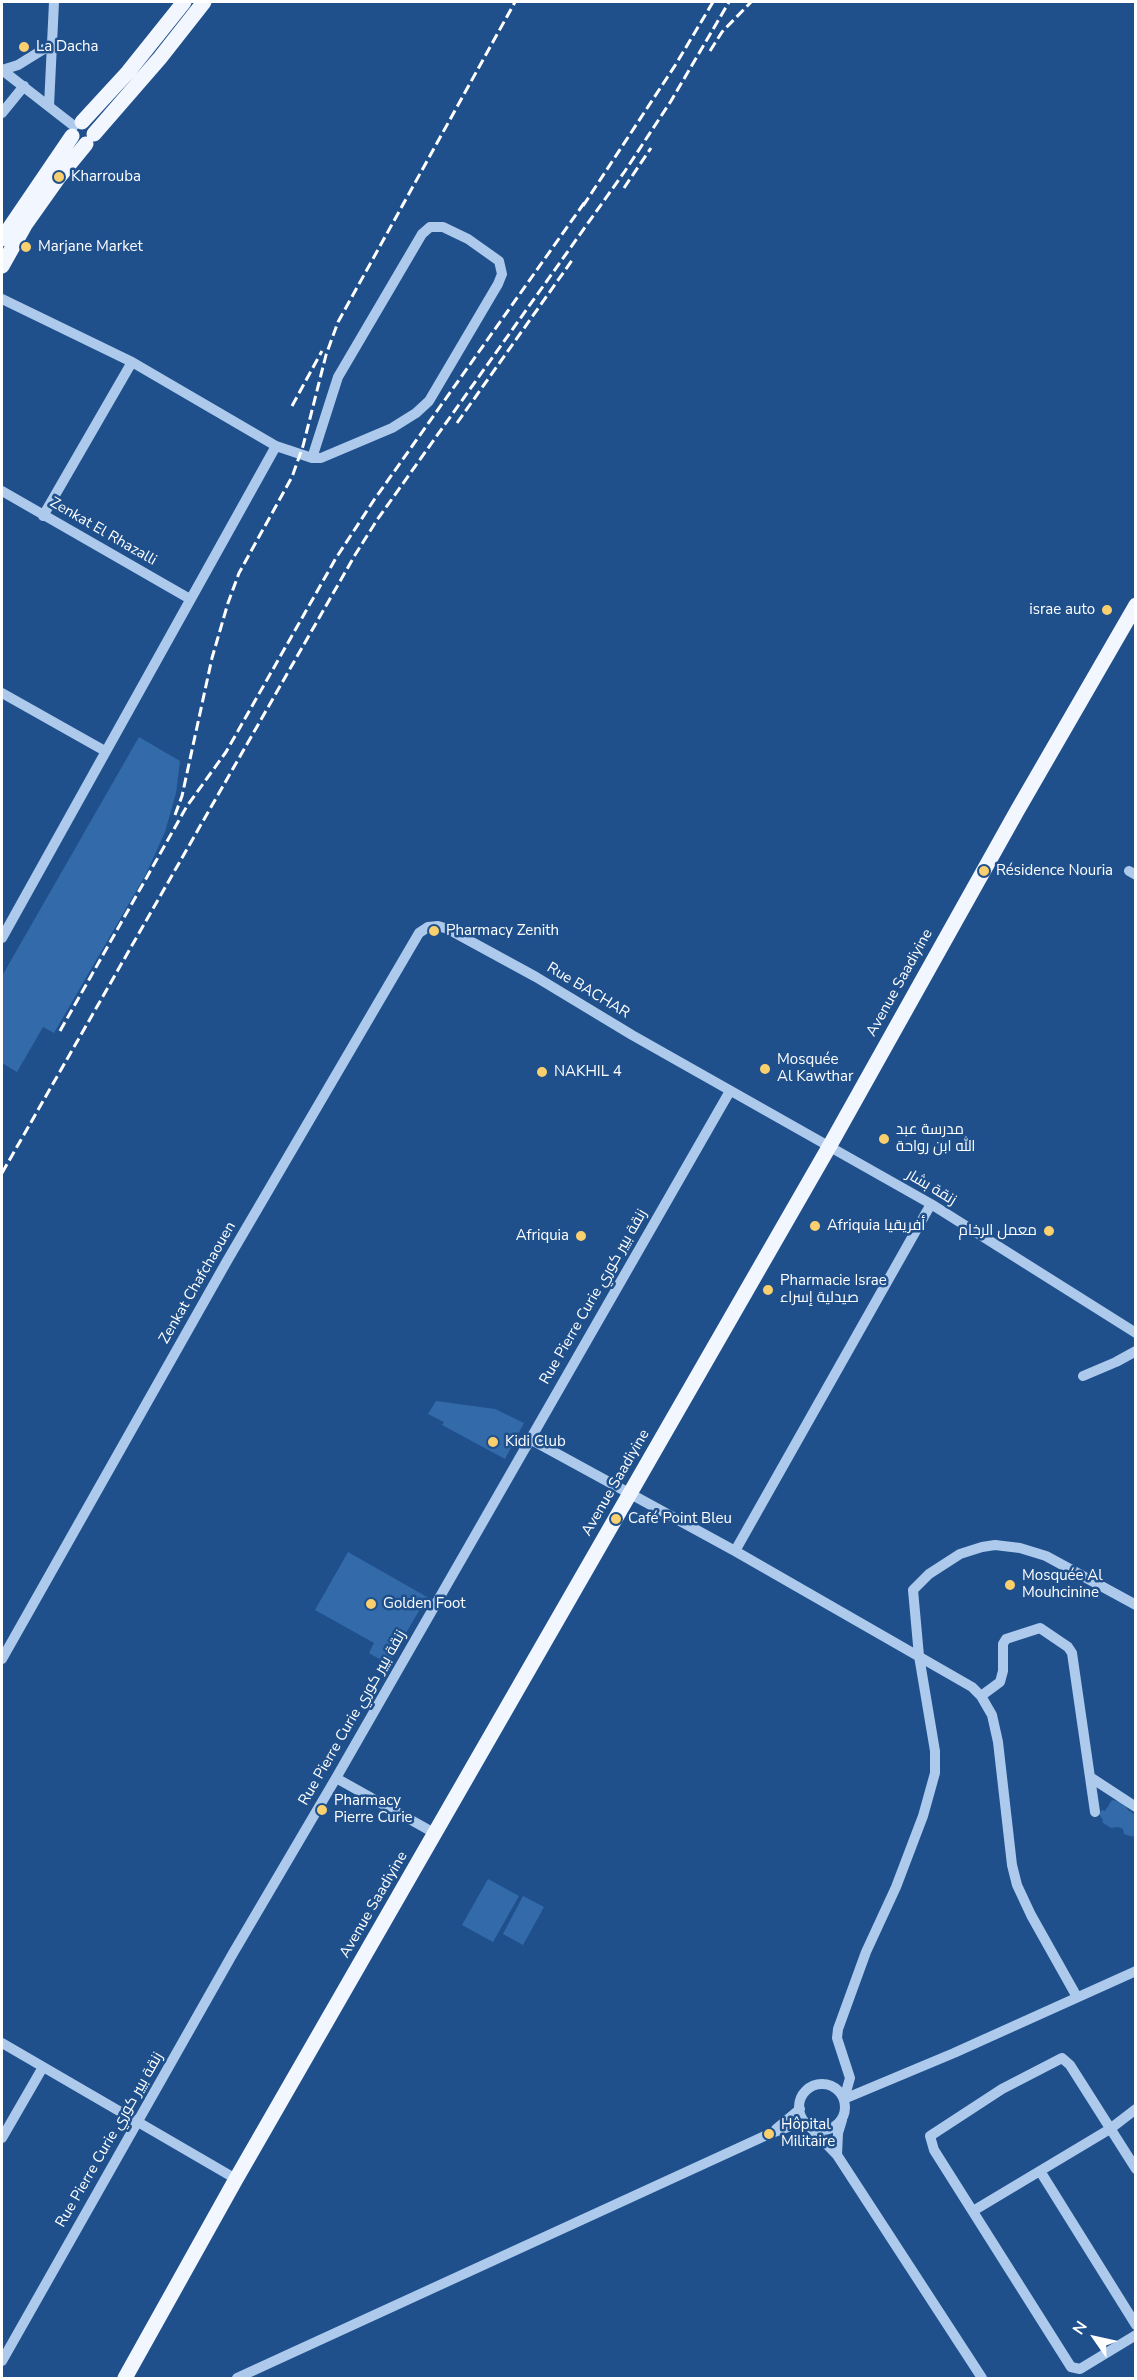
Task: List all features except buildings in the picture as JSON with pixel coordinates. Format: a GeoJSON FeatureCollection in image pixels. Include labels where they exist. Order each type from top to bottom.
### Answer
{"type":"FeatureCollection","features":[{"type":"Feature","properties":{"kind":"main road"},"geometry":{"type":"LineString","coordinates":[[2,239],[76,128],[128,72],[184,2]]}},
{"type":"Feature","properties":{"kind":"main road"},"geometry":{"type":"LineString","coordinates":[[2,266],[25,225],[90,139],[160,58],[204,2]]}},
{"type":"Feature","properties":{"kind":"main road"},"geometry":{"type":"LineString","coordinates":[[76,128],[91,125],[90,139]]}},
{"type":"Feature","properties":{"kind":"main road"},"geometry":{"type":"LineString","coordinates":[[76,128],[76,142],[90,139]]}},
{"type":"Feature","properties":{"kind":"main road","name":"Avenue Saadiyine"},"geometry":{"type":"LineString","coordinates":[[125,2379],[236,2179],[829,1147],[909,1002],[1136,605]]}},
{"type":"Feature","properties":{"kind":"street"},"geometry":{"type":"LineString","coordinates":[[49,106],[54,2]]}},
{"type":"Feature","properties":{"kind":"street"},"geometry":{"type":"LineString","coordinates":[[2,70],[18,65],[52,44]]}},
{"type":"Feature","properties":{"kind":"street"},"geometry":{"type":"LineString","coordinates":[[2,70],[76,128]]}},
{"type":"Feature","properties":{"kind":"street"},"geometry":{"type":"LineString","coordinates":[[2,113],[24,86]]}},
{"type":"Feature","properties":{"kind":"street"},"geometry":{"type":"LineString","coordinates":[[2,299],[132,362],[276,446],[312,459],[333,455],[392,428],[423,407],[462,347],[498,284],[502,273],[499,261],[468,239],[442,227],[430,227],[422,234],[338,377],[312,459]]}},
{"type":"Feature","properties":{"kind":"street"},"geometry":{"type":"LineString","coordinates":[[44,516],[132,362]]}},
{"type":"Feature","properties":{"kind":"street"},"geometry":{"type":"LineString","coordinates":[[2,938],[276,446]]}},
{"type":"Feature","properties":{"kind":"street","name":"Zenkat El Rhazalli"},"geometry":{"type":"LineString","coordinates":[[2,491],[190,599]]}},
{"type":"Feature","properties":{"kind":"street"},"geometry":{"type":"LineString","coordinates":[[2,693],[105,750]]}},
{"type":"Feature","properties":{"kind":"street","name":"Rue BACHAR"},"geometry":{"type":"LineString","coordinates":[[428,927],[438,926],[457,934],[536,977],[730,1091]]}},
{"type":"Feature","properties":{"kind":"street","name":"Zenkat Chafchaouen"},"geometry":{"type":"LineString","coordinates":[[2,1659],[233,1251],[419,933],[428,927]]}},
{"type":"Feature","properties":{"kind":"street","name":"زنقة بشار"},"geometry":{"type":"LineString","coordinates":[[730,1091],[931,1204],[1136,1333]]}},
{"type":"Feature","properties":{"kind":"street","name":"Rue Pierre Curie زنقة بيير كوري"},"geometry":{"type":"LineString","coordinates":[[2,2361],[232,1955],[730,1091]]}},
{"type":"Feature","properties":{"kind":"street"},"geometry":{"type":"LineString","coordinates":[[735,1551],[931,1204]]}},
{"type":"Feature","properties":{"kind":"street"},"geometry":{"type":"LineString","coordinates":[[1083,1376],[1136,1351]]}},
{"type":"Feature","properties":{"kind":"street"},"geometry":{"type":"LineString","coordinates":[[530,1439],[631,1492],[735,1551],[972,1687],[981,1696],[992,1715],[998,1742],[1012,1865],[1017,1885],[1031,1915],[1077,1997]]}},
{"type":"Feature","properties":{"kind":"street"},"geometry":{"type":"LineString","coordinates":[[837,2155],[837,2133],[843,2116],[849,2078],[837,2038],[841,2021],[866,1952],[896,1887],[923,1816],[932,1792],[935,1773],[935,1752],[919,1656],[913,1590],[960,1554],[995,1545],[1020,1548],[1046,1556],[1136,1605]]}},
{"type":"Feature","properties":{"kind":"street"},"geometry":{"type":"LineString","coordinates":[[981,1696],[1000,1682],[1003,1671],[1003,1644],[1006,1639],[1040,1628],[1068,1647],[1072,1653],[1095,1812]]}},
{"type":"Feature","properties":{"kind":"street"},"geometry":{"type":"LineString","coordinates":[[1090,1777],[1136,1807]]}},
{"type":"Feature","properties":{"kind":"street"},"geometry":{"type":"LineString","coordinates":[[336,1778],[436,1834]]}},
{"type":"Feature","properties":{"kind":"street"},"geometry":{"type":"LineString","coordinates":[[844,2099],[954,2053],[1136,1971]]}},
{"type":"Feature","properties":{"kind":"street"},"geometry":{"type":"LineString","coordinates":[[2,2043],[236,2179]]}},
{"type":"Feature","properties":{"kind":"street"},"geometry":{"type":"LineString","coordinates":[[1136,2169],[1065,2058],[1057,2059],[1002,2089],[930,2136],[934,2150],[1071,2367],[1080,2368],[1136,2335]]}},
{"type":"Feature","properties":{"kind":"street"},"geometry":{"type":"LineString","coordinates":[[2,2138],[43,2067]]}},
{"type":"Feature","properties":{"kind":"street"},"geometry":{"type":"LineString","coordinates":[[833,2087],[839,2084],[847,2067]]}},
{"type":"Feature","properties":{"kind":"street"},"geometry":{"type":"LineString","coordinates":[[844,2099],[833,2087],[822,2084],[810,2088],[802,2096],[800,2109],[806,2123],[837,2155],[982,2379]]}},
{"type":"Feature","properties":{"kind":"street"},"geometry":{"type":"LineString","coordinates":[[769,2134],[800,2109]]}},
{"type":"Feature","properties":{"kind":"street"},"geometry":{"type":"LineString","coordinates":[[973,2211],[1110,2128],[1136,2109]]}},
{"type":"Feature","properties":{"kind":"street"},"geometry":{"type":"LineString","coordinates":[[237,2379],[769,2134],[806,2123],[826,2130],[836,2125],[843,2116]]}},
{"type":"Feature","properties":{"kind":"street"},"geometry":{"type":"LineString","coordinates":[[1040,2171],[1136,2325]]}},
{"type":"Feature","properties":{"kind":"shaded area"},"geometry":{"type":"Polygon","coordinates":[[[139,737],[180,761],[176,793],[165,832],[146,874],[54,1033],[43,1027],[17,1072],[2,1063],[2,976],[139,737]]]}},
{"type":"Feature","properties":{"kind":"shaded area","name":"Kidi Club"},"geometry":{"type":"Polygon","coordinates":[[[436,1401],[495,1409],[524,1423],[505,1459],[442,1425],[444,1422],[428,1414],[436,1401]]]}},
{"type":"Feature","properties":{"kind":"shaded area","name":"Golden Foot"},"geometry":{"type":"Polygon","coordinates":[[[348,1552],[427,1597],[388,1664],[369,1653],[374,1643],[315,1610],[348,1552]]]}},
{"type":"Feature","properties":{"kind":"shaded area"},"geometry":{"type":"Polygon","coordinates":[[[1112,1800],[1123,1802],[1135,1815],[1133,1837],[1124,1834],[1123,1829],[1111,1828],[1102,1822],[1099,1814],[1102,1810],[1105,1811],[1112,1800]]]}},
{"type":"Feature","properties":{"kind":"shaded area"},"geometry":{"type":"Polygon","coordinates":[[[488,1879],[519,1896],[493,1942],[462,1925],[488,1879]]]}},
{"type":"Feature","properties":{"kind":"shaded area"},"geometry":{"type":"Polygon","coordinates":[[[523,1896],[544,1907],[523,1945],[503,1934],[523,1896]]]}},
{"type":"Feature","properties":{"kind":"railway"},"geometry":{"type":"LineString","coordinates":[[175,815],[182,796],[212,658],[228,603],[239,573],[292,477],[303,446],[326,355],[338,322],[515,2]]}},
{"type":"Feature","properties":{"kind":"railway"},"geometry":{"type":"LineString","coordinates":[[583,206],[676,64],[713,2]]}},
{"type":"Feature","properties":{"kind":"railway"},"geometry":{"type":"LineString","coordinates":[[2,1173],[355,555],[377,520],[625,171],[671,101],[729,2]]}},
{"type":"Feature","properties":{"kind":"railway"},"geometry":{"type":"LineString","coordinates":[[710,51],[722,32],[751,2]]}},
{"type":"Feature","properties":{"kind":"railway"},"geometry":{"type":"LineString","coordinates":[[624,188],[651,148]]}},
{"type":"Feature","properties":{"kind":"railway"},"geometry":{"type":"LineString","coordinates":[[60,1031],[187,806],[226,752],[336,558],[374,500],[587,199]]}},
{"type":"Feature","properties":{"kind":"railway"},"geometry":{"type":"LineString","coordinates":[[457,423],[573,259]]}},
{"type":"Feature","properties":{"kind":"railway"},"geometry":{"type":"LineString","coordinates":[[292,406],[322,351]]}},
{"type":"Feature","properties":{"kind":"place","name":"La Dacha"},"geometry":{"type":"Point","coordinates":[24,47]}},
{"type":"Feature","properties":{"kind":"place","name":"Kharrouba"},"geometry":{"type":"Point","coordinates":[59,177]}},
{"type":"Feature","properties":{"kind":"place","name":"Marjane Market"},"geometry":{"type":"Point","coordinates":[26,247]}},
{"type":"Feature","properties":{"kind":"place","name":"israe auto"},"geometry":{"type":"Point","coordinates":[1107,610]}},
{"type":"Feature","properties":{"kind":"place","name":"Résidence Nouria"},"geometry":{"type":"Point","coordinates":[984,871]}},
{"type":"Feature","properties":{"kind":"place","name":"Pharmacy Zenith"},"geometry":{"type":"Point","coordinates":[434,931]}},
{"type":"Feature","properties":{"kind":"place","name":"Mosquée Al Kawthar"},"geometry":{"type":"Point","coordinates":[765,1069]}},
{"type":"Feature","properties":{"kind":"place","name":"NAKHIL 4"},"geometry":{"type":"Point","coordinates":[542,1072]}},
{"type":"Feature","properties":{"kind":"place","name":"مدرسة عبد الله ابن رواحة"},"geometry":{"type":"Point","coordinates":[884,1139]}},
{"type":"Feature","properties":{"kind":"place","name":"Afriquia أفريقيا"},"geometry":{"type":"Point","coordinates":[815,1226]}},
{"type":"Feature","properties":{"kind":"place","name":"معمل الرخام"},"geometry":{"type":"Point","coordinates":[1049,1231]}},
{"type":"Feature","properties":{"kind":"place","name":"Afriquia"},"geometry":{"type":"Point","coordinates":[581,1236]}},
{"type":"Feature","properties":{"kind":"place","name":"Pharmacie Israe صيدلية إسراء"},"geometry":{"type":"Point","coordinates":[768,1290]}},
{"type":"Feature","properties":{"kind":"place","name":"Kidi Club"},"geometry":{"type":"Point","coordinates":[493,1442]}},
{"type":"Feature","properties":{"kind":"place","name":"Café Point Bleu"},"geometry":{"type":"Point","coordinates":[616,1519]}},
{"type":"Feature","properties":{"kind":"place","name":"Mosquée Al Mouhcinine"},"geometry":{"type":"Point","coordinates":[1010,1585]}},
{"type":"Feature","properties":{"kind":"place","name":"Golden Foot"},"geometry":{"type":"Point","coordinates":[371,1604]}},
{"type":"Feature","properties":{"kind":"place","name":"Pharmacy Pierre Curie"},"geometry":{"type":"Point","coordinates":[322,1810]}},
{"type":"Feature","properties":{"kind":"place","name":"Hôpital Militaire"},"geometry":{"type":"Point","coordinates":[769,2134]}}]}
